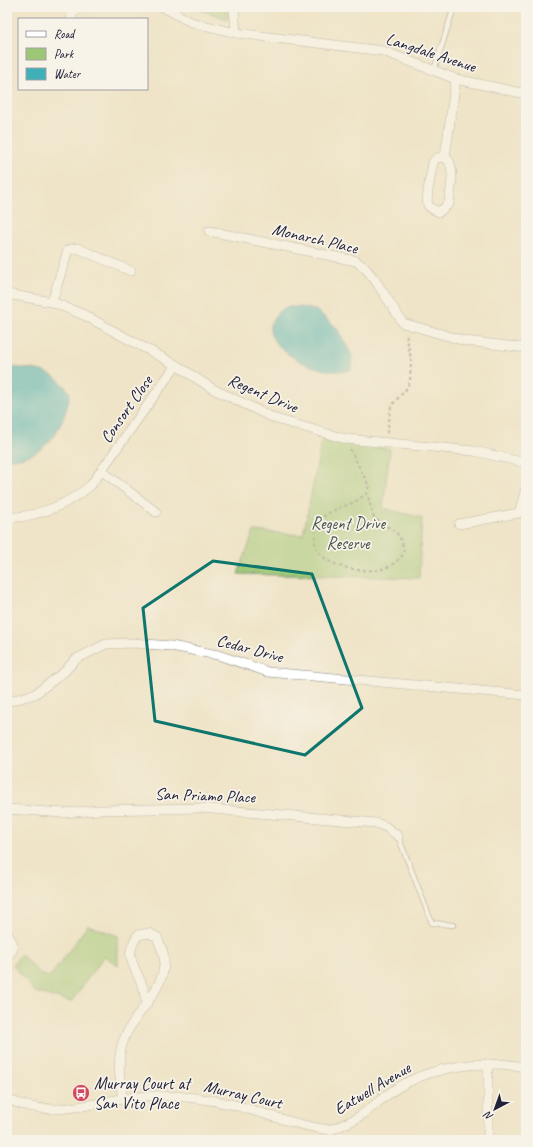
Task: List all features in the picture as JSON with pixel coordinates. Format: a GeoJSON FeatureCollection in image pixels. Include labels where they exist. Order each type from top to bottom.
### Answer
{"type":"FeatureCollection","features":[{"type":"Feature","properties":{"kind":"street"},"geometry":{"type":"LineString","coordinates":[[71,18],[78,7]]}},
{"type":"Feature","properties":{"kind":"street","name":"Langdale Avenue"},"geometry":{"type":"LineString","coordinates":[[163,7],[191,22],[236,33],[383,51],[456,79],[526,94]]}},
{"type":"Feature","properties":{"kind":"street"},"geometry":{"type":"LineString","coordinates":[[234,7],[236,33]]}},
{"type":"Feature","properties":{"kind":"street"},"geometry":{"type":"LineString","coordinates":[[445,157],[456,79]]}},
{"type":"Feature","properties":{"kind":"street"},"geometry":{"type":"LineString","coordinates":[[445,157],[450,160],[452,167],[449,204],[439,212],[433,210],[428,204],[428,196],[433,162],[437,158],[445,157]]}},
{"type":"Feature","properties":{"kind":"street","name":"Monarch Place"},"geometry":{"type":"LineString","coordinates":[[209,231],[356,261],[366,269],[375,280],[403,323]]}},
{"type":"Feature","properties":{"kind":"street"},"geometry":{"type":"LineString","coordinates":[[52,302],[68,250],[77,248],[131,271]]}},
{"type":"Feature","properties":{"kind":"street","name":"Regent Drive"},"geometry":{"type":"LineString","coordinates":[[7,294],[52,302],[84,315],[176,365],[213,389],[276,419],[346,439],[474,451],[526,463]]}},
{"type":"Feature","properties":{"kind":"street"},"geometry":{"type":"LineString","coordinates":[[403,323],[465,341],[526,348]]}},
{"type":"Feature","properties":{"kind":"street","name":"Consort Close"},"geometry":{"type":"LineString","coordinates":[[7,518],[31,516],[57,508],[81,494],[102,471],[176,365]]}},
{"type":"Feature","properties":{"kind":"street"},"geometry":{"type":"LineString","coordinates":[[102,471],[156,512]]}},
{"type":"Feature","properties":{"kind":"street"},"geometry":{"type":"LineString","coordinates":[[459,524],[523,515],[526,488]]}},
{"type":"Feature","properties":{"kind":"street","name":"Cedar Drive"},"geometry":{"type":"LineString","coordinates":[[7,702],[35,694],[64,672],[76,659],[106,644],[133,643],[171,646],[218,655],[268,672],[526,695]]}},
{"type":"Feature","properties":{"kind":"street","name":"San Priamo Place"},"geometry":{"type":"LineString","coordinates":[[7,809],[64,813],[99,810],[201,808],[376,823],[386,827],[398,836]]}},
{"type":"Feature","properties":{"kind":"street"},"geometry":{"type":"LineString","coordinates":[[123,1100],[119,1067],[120,1054],[130,1025],[147,1003],[157,986],[164,958],[157,937],[148,933],[138,934],[131,945],[130,957],[142,985],[147,1003]]}},
{"type":"Feature","properties":{"kind":"street"},"geometry":{"type":"LineString","coordinates":[[7,934],[13,942],[12,951],[7,957]]}},
{"type":"Feature","properties":{"kind":"street"},"geometry":{"type":"LineString","coordinates":[[488,1064],[488,1140]]}},
{"type":"Feature","properties":{"kind":"street","name":"Eatwell Avenue"},"geometry":{"type":"LineString","coordinates":[[330,1140],[330,1130],[360,1116],[395,1089],[430,1073],[457,1066],[488,1064],[526,1067]]}},
{"type":"Feature","properties":{"kind":"street","name":"Murray Court"},"geometry":{"type":"LineString","coordinates":[[7,1099],[33,1106],[57,1110],[147,1096],[188,1097],[229,1104],[315,1128],[330,1130]]}},
{"type":"Feature","properties":{"kind":"lane"},"geometry":{"type":"LineString","coordinates":[[434,70],[454,7]]}},
{"type":"Feature","properties":{"kind":"lane"},"geometry":{"type":"LineString","coordinates":[[398,836],[432,923],[452,925]]}},
{"type":"Feature","properties":{"kind":"path"},"geometry":{"type":"LineString","coordinates":[[386,442],[391,406],[407,388],[410,381],[410,352],[403,323]]}},
{"type":"Feature","properties":{"kind":"path"},"geometry":{"type":"LineString","coordinates":[[346,439],[351,455],[369,486],[368,493],[374,518],[398,533],[402,541],[404,553],[398,561],[382,569],[338,566],[322,557],[314,543],[315,531],[320,520],[328,513],[353,503],[368,493]]}},
{"type":"Feature","properties":{"kind":"highlighted area"},"geometry":{"type":"Polygon","coordinates":[[[213,561],[312,574],[362,708],[305,755],[155,721],[143,608],[213,561]]]}},
{"type":"Feature","properties":{"kind":"green space"},"geometry":{"type":"Polygon","coordinates":[[[193,7],[226,7],[229,20],[193,7]]]}},
{"type":"Feature","properties":{"kind":"green space","name":"Regent Drive Reserve"},"geometry":{"type":"Polygon","coordinates":[[[322,439],[390,449],[383,508],[422,518],[419,578],[238,574],[254,531],[303,535],[322,439]]]}},
{"type":"Feature","properties":{"kind":"green space"},"geometry":{"type":"Polygon","coordinates":[[[88,925],[118,936],[118,965],[104,956],[71,1002],[35,992],[13,965],[21,954],[40,974],[50,977],[88,925]]]}},
{"type":"Feature","properties":{"kind":"water"},"geometry":{"type":"Polygon","coordinates":[[[286,307],[300,307],[316,310],[337,328],[352,355],[351,370],[330,371],[307,364],[296,359],[278,345],[271,336],[270,325],[277,313],[286,307]]]}},
{"type":"Feature","properties":{"kind":"water"},"geometry":{"type":"Polygon","coordinates":[[[7,367],[43,371],[57,379],[70,393],[64,418],[51,439],[43,448],[33,454],[21,458],[7,459],[7,367]]]}},
{"type":"Feature","properties":{"kind":"place","name":"Murray Court at San Vito Place"},"geometry":{"type":"Point","coordinates":[81,1093]}}]}
